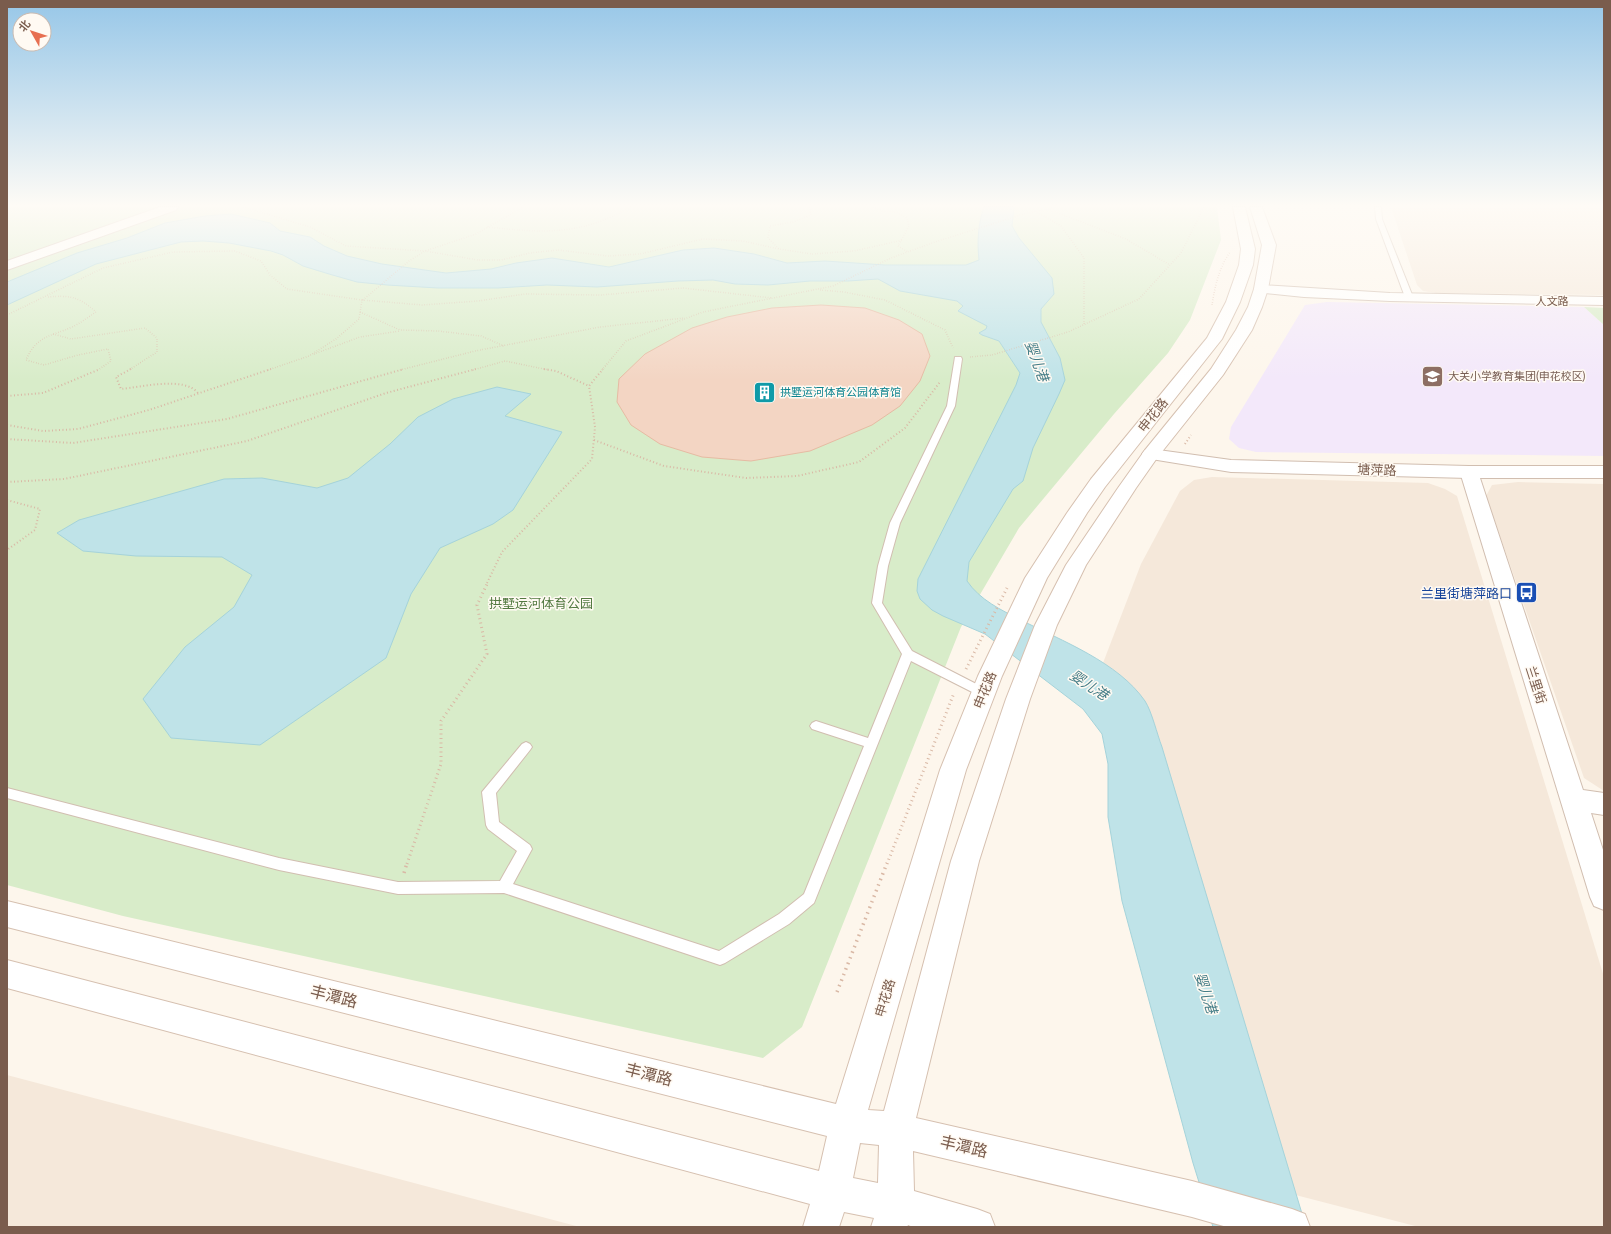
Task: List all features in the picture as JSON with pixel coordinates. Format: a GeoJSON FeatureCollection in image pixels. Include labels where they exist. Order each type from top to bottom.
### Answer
{"type":"FeatureCollection","features":[{"type":"Feature","properties":{"kind":"main road","name":"申花路"},"geometry":{"type":"LineString","coordinates":[[821,1227],[832,1192],[847,1124],[953,770],[977,677],[1020,610],[1036,578],[1053,550],[1098,483],[1214,339],[1233,302],[1246,265]]}},
{"type":"Feature","properties":{"kind":"main road","name":"申花路"},"geometry":{"type":"LineString","coordinates":[[892,1216],[896,1130],[965,861],[1018,699],[1046,625],[1076,565],[1108,516],[1151,454],[1178,423],[1226,359],[1244,330],[1261,289],[1266,265]]}},
{"type":"Feature","properties":{"kind":"main road","name":"人文路"},"geometry":{"type":"LineString","coordinates":[[1261,289],[1327,294],[1409,297],[1530,301],[1604,301]]}},
{"type":"Feature","properties":{"kind":"main road","name":"塘萍路"},"geometry":{"type":"LineString","coordinates":[[1151,454],[1231,466],[1469,472],[1604,472]]}},
{"type":"Feature","properties":{"kind":"main road","name":"兰里街"},"geometry":{"type":"LineString","coordinates":[[1469,472],[1604,897]]}},
{"type":"Feature","properties":{"kind":"main road"},"geometry":{"type":"LineString","coordinates":[[1572,799],[1604,804]]}},
{"type":"Feature","properties":{"kind":"main road","name":"丰潭路"},"geometry":{"type":"LineString","coordinates":[[7,914],[847,1124],[896,1130],[1192,1199],[1292,1227]]}},
{"type":"Feature","properties":{"kind":"main road"},"geometry":{"type":"LineString","coordinates":[[7,974],[832,1192],[892,1216],[977,1227]]}},
{"type":"Feature","properties":{"kind":"lane"},"geometry":{"type":"LineString","coordinates":[[1397,265],[1409,297]]}},
{"type":"Feature","properties":{"kind":"lane"},"geometry":{"type":"LineString","coordinates":[[958,359],[952,406],[895,522],[883,566],[877,603],[908,654],[977,677]]}},
{"type":"Feature","properties":{"kind":"lane"},"geometry":{"type":"LineString","coordinates":[[7,793],[280,864],[398,888],[504,887],[720,958],[784,919],[809,898],[908,654]]}},
{"type":"Feature","properties":{"kind":"lane"},"geometry":{"type":"LineString","coordinates":[[816,726],[872,744]]}},
{"type":"Feature","properties":{"kind":"lane"},"geometry":{"type":"LineString","coordinates":[[504,887],[525,849],[493,825],[489,792],[526,747]]}},
{"type":"Feature","properties":{"kind":"path"},"geometry":{"type":"LineString","coordinates":[[7,315],[103,268],[118,265]]}},
{"type":"Feature","properties":{"kind":"path"},"geometry":{"type":"LineString","coordinates":[[263,265],[270,275],[287,289],[362,300],[422,305],[478,301],[525,294],[601,295],[683,288],[776,298]]}},
{"type":"Feature","properties":{"kind":"path"},"geometry":{"type":"LineString","coordinates":[[309,356],[336,339],[359,318],[362,300],[405,265]]}},
{"type":"Feature","properties":{"kind":"path"},"geometry":{"type":"LineString","coordinates":[[398,888],[416,841],[441,764],[441,721],[487,654],[477,605],[502,552],[592,459],[595,428],[589,386],[626,341],[703,312],[833,286],[877,265]]}},
{"type":"Feature","properties":{"kind":"path"},"geometry":{"type":"LineString","coordinates":[[1084,265],[1084,324]]}},
{"type":"Feature","properties":{"kind":"path"},"geometry":{"type":"LineString","coordinates":[[1212,308],[1214,292],[1223,265]]}},
{"type":"Feature","properties":{"kind":"path"},"geometry":{"type":"LineString","coordinates":[[594,440],[664,466],[746,478],[797,476],[859,462],[905,428],[958,359],[992,355],[1084,324],[1139,299],[1170,266]]}},
{"type":"Feature","properties":{"kind":"path"},"geometry":{"type":"LineString","coordinates":[[816,289],[844,292],[885,300],[945,330],[958,359]]}},
{"type":"Feature","properties":{"kind":"path"},"geometry":{"type":"LineString","coordinates":[[7,396],[43,393],[95,372],[111,361],[108,349],[78,355],[44,365],[26,360],[30,349],[42,338],[73,327],[96,312],[82,300],[60,296],[45,297]]}},
{"type":"Feature","properties":{"kind":"path"},"geometry":{"type":"LineString","coordinates":[[360,312],[400,330]]}},
{"type":"Feature","properties":{"kind":"path"},"geometry":{"type":"LineString","coordinates":[[7,439],[73,443],[227,419],[376,376],[475,351],[600,327],[689,317]]}},
{"type":"Feature","properties":{"kind":"path"},"geometry":{"type":"LineString","coordinates":[[53,334],[72,339],[145,328],[157,338],[157,352],[141,364],[116,377],[121,388],[176,383],[193,387],[198,393]]}},
{"type":"Feature","properties":{"kind":"path"},"geometry":{"type":"LineString","coordinates":[[7,425],[44,431],[78,429],[149,410],[309,356],[360,337],[400,330],[481,336],[504,346]]}},
{"type":"Feature","properties":{"kind":"path"},"geometry":{"type":"LineString","coordinates":[[7,482],[64,478],[246,441],[386,393],[505,361],[556,371],[589,386]]}},
{"type":"Feature","properties":{"kind":"path"},"geometry":{"type":"LineString","coordinates":[[7,500],[40,509],[35,530],[7,550]]}},
{"type":"Feature","properties":{"kind":"path"},"geometry":{"type":"LineString","coordinates":[[837,992],[954,692],[977,677],[1008,586]]}},
{"type":"Feature","properties":{"kind":"shaded area"},"geometry":{"type":"Polygon","coordinates":[[[1410,265],[1604,265],[1604,295],[1436,293],[1423,291],[1417,285],[1410,265]]]}},
{"type":"Feature","properties":{"kind":"shaded area","name":"大关小学教育集团(申花校区)"},"geometry":{"type":"Polygon","coordinates":[[[1327,302],[1584,307],[1604,325],[1604,456],[1256,452],[1239,448],[1229,439],[1231,427],[1305,305],[1327,302]]]}},
{"type":"Feature","properties":{"kind":"shaded area"},"geometry":{"type":"Polygon","coordinates":[[[1212,477],[1428,483],[1445,489],[1457,496],[1604,977],[1604,1227],[1419,1227],[1284,1192],[1098,676],[1141,564],[1180,491],[1194,480],[1212,477]]]}},
{"type":"Feature","properties":{"kind":"shaded area"},"geometry":{"type":"Polygon","coordinates":[[[1518,482],[1604,484],[1604,791],[1584,778],[1486,496],[1492,485],[1518,482]]]}},
{"type":"Feature","properties":{"kind":"shaded area"},"geometry":{"type":"Polygon","coordinates":[[[7,1075],[580,1227],[7,1227],[7,1075]]]}},
{"type":"Feature","properties":{"kind":"green space","name":"拱墅运河体育公园"},"geometry":{"type":"Polygon","coordinates":[[[7,265],[1211,265],[1190,320],[1168,353],[1114,414],[1019,528],[961,627],[802,1027],[763,1058],[123,916],[7,885],[7,265]]]}},
{"type":"Feature","properties":{"kind":"green space"},"geometry":{"type":"Polygon","coordinates":[[[1584,307],[1604,308],[1604,325],[1584,307]]]}},
{"type":"Feature","properties":{"kind":"water"},"geometry":{"type":"Polygon","coordinates":[[[49,265],[95,265],[7,305],[7,282],[49,265]]]}},
{"type":"Feature","properties":{"kind":"water","name":"婴儿港"},"geometry":{"type":"Polygon","coordinates":[[[300,265],[386,265],[446,273],[491,269],[509,265],[594,265],[609,267],[620,265],[1041,265],[1052,278],[1054,294],[1041,309],[1041,322],[1060,358],[1065,380],[1033,448],[1023,481],[1013,489],[969,562],[967,581],[978,594],[999,608],[1105,664],[1134,687],[1148,706],[1162,747],[1306,1227],[1213,1227],[1193,1163],[1122,901],[1108,817],[1108,764],[1102,734],[1083,709],[985,634],[932,610],[920,599],[917,591],[918,579],[1016,385],[1020,373],[999,341],[979,333],[986,329],[987,326],[958,311],[963,306],[957,301],[900,291],[878,279],[810,281],[768,285],[735,284],[713,280],[597,287],[547,285],[498,288],[438,288],[357,282],[300,265]]]}},
{"type":"Feature","properties":{"kind":"water"},"geometry":{"type":"Polygon","coordinates":[[[497,387],[531,394],[505,416],[562,432],[513,510],[493,524],[440,548],[411,594],[386,658],[260,745],[171,738],[143,699],[185,647],[234,607],[252,575],[222,557],[136,556],[83,551],[57,533],[79,520],[224,479],[262,478],[317,488],[348,478],[390,444],[418,417],[453,399],[497,387]]]}},
{"type":"Feature","properties":{"kind":"building","name":"拱墅运河体育公园体育馆"},"geometry":{"type":"Polygon","coordinates":[[[821,305],[865,308],[899,320],[922,334],[930,356],[920,381],[900,406],[872,425],[810,451],[751,461],[702,457],[660,444],[631,425],[617,402],[619,379],[645,354],[692,328],[727,317],[772,308],[821,305]]]}},
{"type":"Feature","properties":{"kind":"place","name":"大关小学教育集团(申花校区)"},"geometry":{"type":"Point","coordinates":[1433,376]}},
{"type":"Feature","properties":{"kind":"place","name":"拱墅运河体育公园体育馆"},"geometry":{"type":"Point","coordinates":[765,392]}},
{"type":"Feature","properties":{"kind":"place","name":"兰里街塘萍路口"},"geometry":{"type":"Point","coordinates":[1527,593]}}]}
